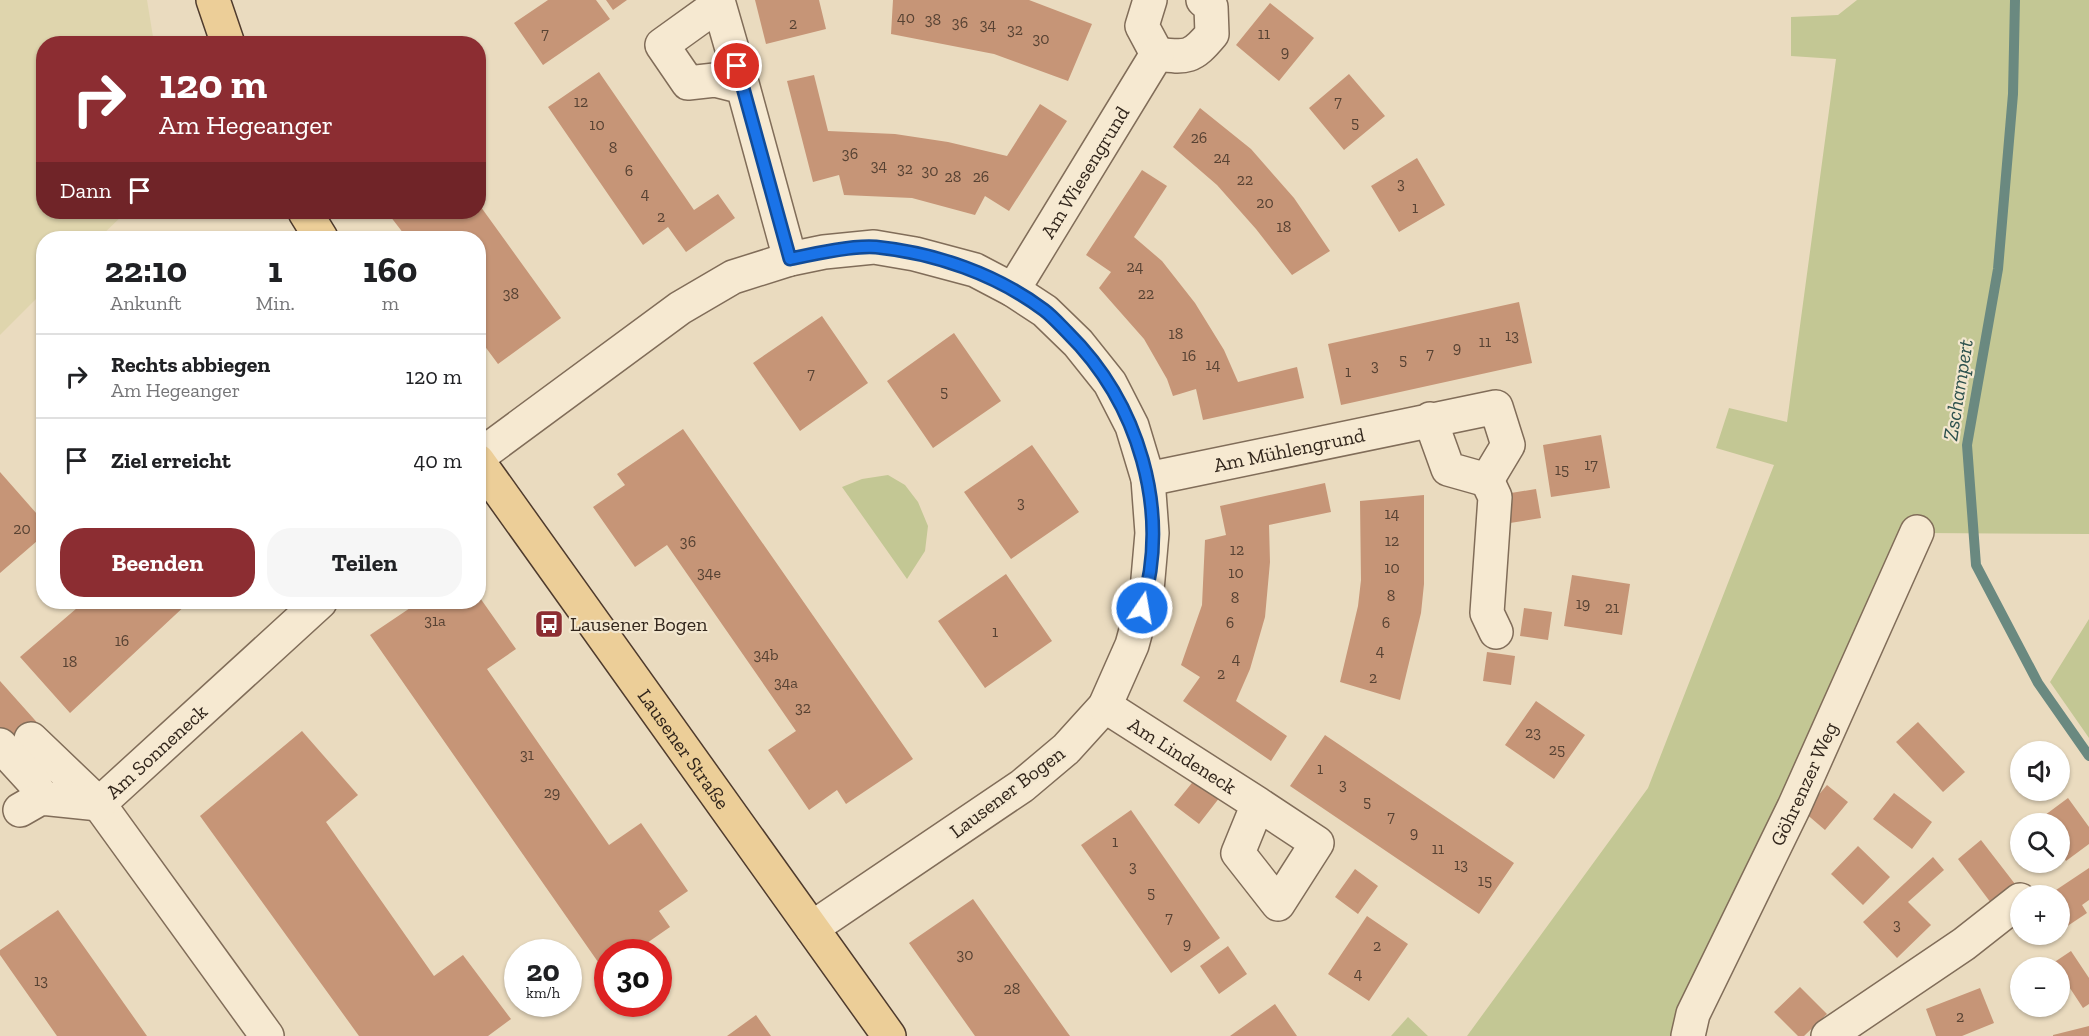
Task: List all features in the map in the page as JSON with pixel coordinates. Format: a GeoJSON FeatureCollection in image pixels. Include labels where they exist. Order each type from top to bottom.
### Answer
{"type":"FeatureCollection","features":[{"type":"Feature","properties":{"kind":"main road"},"geometry":{"type":"LineString","coordinates":[[213,0],[225,36]]}},
{"type":"Feature","properties":{"kind":"main road","name":"Lausener Straße"},"geometry":{"type":"LineString","coordinates":[[486,470],[889,1036]]}},
{"type":"Feature","properties":{"kind":"street"},"geometry":{"type":"LineString","coordinates":[[1150,0],[1142,26],[1157,54],[1180,57],[1197,51],[1212,34],[1211,8],[1203,0]]}},
{"type":"Feature","properties":{"kind":"street","name":"Am Wiesengrund"},"geometry":{"type":"LineString","coordinates":[[1013,290],[1157,54]]}},
{"type":"Feature","properties":{"kind":"street"},"geometry":{"type":"LineString","coordinates":[[743,87],[790,259]]}},
{"type":"Feature","properties":{"kind":"street","name":"Lausener Bogen"},"geometry":{"type":"LineString","coordinates":[[486,453],[680,308],[733,277],[790,259],[824,252],[874,247],[915,254],[975,270],[1045,310],[1078,343],[1110,383],[1132,426],[1148,479],[1152,533],[1148,590],[1132,645],[1105,706],[1066,749],[1022,786],[812,928]]}},
{"type":"Feature","properties":{"kind":"street","name":"Am Mühlengrund"},"geometry":{"type":"LineString","coordinates":[[1148,479],[1496,407],[1508,445],[1487,480]]}},
{"type":"Feature","properties":{"kind":"street"},"geometry":{"type":"LineString","coordinates":[[1430,419],[1448,469],[1487,480],[1495,497],[1487,613],[1496,632]]}},
{"type":"Feature","properties":{"kind":"street","name":"Göhrenzer Weg"},"geometry":{"type":"LineString","coordinates":[[1688,1036],[1693,1014],[1794,807],[1917,532]]}},
{"type":"Feature","properties":{"kind":"street","name":"Am Sonneneck"},"geometry":{"type":"LineString","coordinates":[[267,1036],[99,804],[312,609]]}},
{"type":"Feature","properties":{"kind":"street","name":"Am Lindeneck"},"geometry":{"type":"LineString","coordinates":[[1105,706],[1258,804]]}},
{"type":"Feature","properties":{"kind":"street"},"geometry":{"type":"LineString","coordinates":[[15,742],[99,804]]}},
{"type":"Feature","properties":{"kind":"street"},"geometry":{"type":"LineString","coordinates":[[15,742],[33,782],[30,804],[99,804]]}},
{"type":"Feature","properties":{"kind":"street"},"geometry":{"type":"LineString","coordinates":[[1828,1036],[1964,944],[2010,908]]}},
{"type":"Feature","properties":{"kind":"shaded area"},"geometry":{"type":"Polygon","coordinates":[[[0,0],[147,0],[153,36],[36,36],[36,219],[119,219],[106,231],[36,231],[36,299],[0,335],[0,0]]]}},
{"type":"Feature","properties":{"kind":"green space"},"geometry":{"type":"Polygon","coordinates":[[[1857,0],[2089,0],[2089,534],[1925,533],[1680,1036],[1467,1036],[1648,788],[1774,465],[1716,448],[1729,408],[1787,422],[1836,59],[1791,56],[1791,17],[1838,15],[1857,0]]]}},
{"type":"Feature","properties":{"kind":"green space"},"geometry":{"type":"Polygon","coordinates":[[[888,475],[905,485],[918,502],[928,526],[925,551],[907,579],[842,487],[862,479],[888,475]]]}},
{"type":"Feature","properties":{"kind":"green space"},"geometry":{"type":"Polygon","coordinates":[[[2089,619],[2089,738],[2050,682],[2089,619]]]}},
{"type":"Feature","properties":{"kind":"green space"},"geometry":{"type":"Polygon","coordinates":[[[1408,1017],[1428,1036],[1391,1036],[1408,1017]]]}},
{"type":"Feature","properties":{"kind":"building"},"geometry":{"type":"Polygon","coordinates":[[[548,0],[596,0],[610,19],[543,65],[514,23],[548,0]]]}},
{"type":"Feature","properties":{"kind":"building"},"geometry":{"type":"Polygon","coordinates":[[[606,0],[627,0],[613,10],[606,0]]]}},
{"type":"Feature","properties":{"kind":"building"},"geometry":{"type":"Polygon","coordinates":[[[755,0],[819,0],[826,29],[766,44],[755,0]]]}},
{"type":"Feature","properties":{"kind":"building"},"geometry":{"type":"Polygon","coordinates":[[[893,0],[1029,0],[1092,24],[1068,81],[994,54],[891,34],[893,0]]]}},
{"type":"Feature","properties":{"kind":"building"},"geometry":{"type":"Polygon","coordinates":[[[1270,3],[1314,38],[1279,81],[1236,45],[1270,3]]]}},
{"type":"Feature","properties":{"kind":"building"},"geometry":{"type":"Polygon","coordinates":[[[599,72],[694,210],[718,194],[735,218],[686,252],[668,227],[643,245],[548,107],[599,72]]]}},
{"type":"Feature","properties":{"kind":"building"},"geometry":{"type":"Polygon","coordinates":[[[1349,74],[1385,116],[1344,150],[1309,108],[1349,74]]]}},
{"type":"Feature","properties":{"kind":"building"},"geometry":{"type":"Polygon","coordinates":[[[814,75],[828,131],[895,134],[948,142],[1007,156],[1040,104],[1067,121],[1009,211],[985,196],[975,215],[912,198],[844,195],[839,175],[813,182],[787,81],[814,75]]]}},
{"type":"Feature","properties":{"kind":"building"},"geometry":{"type":"Polygon","coordinates":[[[1200,108],[1251,149],[1294,198],[1330,251],[1292,275],[1217,185],[1173,147],[1200,108]]]}},
{"type":"Feature","properties":{"kind":"building"},"geometry":{"type":"Polygon","coordinates":[[[1417,158],[1445,205],[1399,232],[1371,186],[1417,158]]]}},
{"type":"Feature","properties":{"kind":"building"},"geometry":{"type":"Polygon","coordinates":[[[1142,170],[1167,186],[1134,237],[1162,261],[1195,303],[1224,350],[1238,382],[1297,367],[1304,398],[1203,420],[1196,389],[1173,396],[1167,379],[1144,339],[1099,288],[1111,272],[1086,255],[1142,170]]]}},
{"type":"Feature","properties":{"kind":"building"},"geometry":{"type":"Polygon","coordinates":[[[486,214],[561,318],[498,364],[486,348],[486,231],[402,231],[392,219],[486,219],[486,214]]]}},
{"type":"Feature","properties":{"kind":"building"},"geometry":{"type":"Polygon","coordinates":[[[1519,302],[1532,363],[1341,405],[1328,344],[1519,302]]]}},
{"type":"Feature","properties":{"kind":"building"},"geometry":{"type":"Polygon","coordinates":[[[822,316],[868,383],[800,431],[753,363],[822,316]]]}},
{"type":"Feature","properties":{"kind":"building"},"geometry":{"type":"Polygon","coordinates":[[[954,333],[1001,401],[933,448],[887,381],[954,333]]]}},
{"type":"Feature","properties":{"kind":"building"},"geometry":{"type":"Polygon","coordinates":[[[683,429],[913,759],[846,804],[837,790],[809,810],[768,750],[796,731],[667,545],[635,567],[593,507],[625,485],[617,474],[683,429]]]}},
{"type":"Feature","properties":{"kind":"building"},"geometry":{"type":"Polygon","coordinates":[[[1601,435],[1610,488],[1551,497],[1543,445],[1601,435]]]}},
{"type":"Feature","properties":{"kind":"building"},"geometry":{"type":"Polygon","coordinates":[[[1032,445],[1079,512],[1011,559],[964,492],[1032,445]]]}},
{"type":"Feature","properties":{"kind":"building"},"geometry":{"type":"Polygon","coordinates":[[[0,472],[36,513],[36,542],[0,573],[0,472]]]}},
{"type":"Feature","properties":{"kind":"building"},"geometry":{"type":"Polygon","coordinates":[[[1325,483],[1331,512],[1269,525],[1270,562],[1265,617],[1250,669],[1236,701],[1287,736],[1271,761],[1183,701],[1200,677],[1181,665],[1202,605],[1205,540],[1226,535],[1220,506],[1325,483]]]}},
{"type":"Feature","properties":{"kind":"building"},"geometry":{"type":"Polygon","coordinates":[[[1536,489],[1541,518],[1510,523],[1505,494],[1536,489]]]}},
{"type":"Feature","properties":{"kind":"building"},"geometry":{"type":"Polygon","coordinates":[[[1424,495],[1424,584],[1421,613],[1400,700],[1340,682],[1358,606],[1361,580],[1360,501],[1424,495]]]}},
{"type":"Feature","properties":{"kind":"building"},"geometry":{"type":"Polygon","coordinates":[[[1006,574],[1052,641],[985,688],[938,621],[1006,574]]]}},
{"type":"Feature","properties":{"kind":"building"},"geometry":{"type":"Polygon","coordinates":[[[1572,575],[1630,584],[1622,635],[1564,626],[1572,575]]]}},
{"type":"Feature","properties":{"kind":"building"},"geometry":{"type":"Polygon","coordinates":[[[486,606],[516,649],[487,669],[609,845],[641,823],[688,891],[659,911],[670,927],[653,939],[594,939],[594,956],[370,635],[409,609],[486,609],[486,606]]]}},
{"type":"Feature","properties":{"kind":"building"},"geometry":{"type":"Polygon","coordinates":[[[1524,608],[1552,612],[1548,640],[1520,636],[1524,608]]]}},
{"type":"Feature","properties":{"kind":"building"},"geometry":{"type":"Polygon","coordinates":[[[76,609],[181,609],[70,713],[20,657],[76,609]]]}},
{"type":"Feature","properties":{"kind":"building"},"geometry":{"type":"Polygon","coordinates":[[[1487,652],[1515,656],[1511,685],[1483,681],[1487,652]]]}},
{"type":"Feature","properties":{"kind":"building"},"geometry":{"type":"Polygon","coordinates":[[[0,681],[42,728],[19,749],[0,728],[0,681]]]}},
{"type":"Feature","properties":{"kind":"building"},"geometry":{"type":"Polygon","coordinates":[[[1536,701],[1585,735],[1554,779],[1505,745],[1536,701]]]}},
{"type":"Feature","properties":{"kind":"building"},"geometry":{"type":"Polygon","coordinates":[[[1918,722],[1965,772],[1943,792],[1896,742],[1918,722]]]}},
{"type":"Feature","properties":{"kind":"building"},"geometry":{"type":"Polygon","coordinates":[[[302,731],[358,795],[326,822],[434,976],[463,955],[504,1010],[504,1017],[511,1019],[488,1036],[359,1036],[200,816],[302,731]]]}},
{"type":"Feature","properties":{"kind":"building"},"geometry":{"type":"Polygon","coordinates":[[[1325,735],[1514,863],[1479,914],[1290,786],[1325,735]]]}},
{"type":"Feature","properties":{"kind":"building"},"geometry":{"type":"Polygon","coordinates":[[[1196,778],[1220,797],[1199,824],[1174,805],[1196,778]]]}},
{"type":"Feature","properties":{"kind":"building"},"geometry":{"type":"Polygon","coordinates":[[[1827,785],[1848,802],[1825,830],[1804,812],[1827,785]]]}},
{"type":"Feature","properties":{"kind":"building"},"geometry":{"type":"Polygon","coordinates":[[[1894,793],[1932,822],[1912,849],[1873,819],[1894,793]]]}},
{"type":"Feature","properties":{"kind":"building"},"geometry":{"type":"Polygon","coordinates":[[[2064,801],[2070,801],[2089,827],[2089,844],[2070,858],[2070,813],[2048,813],[2064,801]]]}},
{"type":"Feature","properties":{"kind":"building"},"geometry":{"type":"Polygon","coordinates":[[[1131,810],[1220,938],[1171,973],[1081,845],[1131,810]]]}},
{"type":"Feature","properties":{"kind":"building"},"geometry":{"type":"Polygon","coordinates":[[[1981,840],[2015,884],[2010,885],[2010,888],[1991,903],[1958,859],[1981,840]]]}},
{"type":"Feature","properties":{"kind":"building"},"geometry":{"type":"Polygon","coordinates":[[[1858,846],[1890,877],[1863,905],[1831,874],[1858,846]]]}},
{"type":"Feature","properties":{"kind":"building"},"geometry":{"type":"Polygon","coordinates":[[[1933,857],[1944,870],[1908,902],[1931,925],[1897,958],[1863,922],[1933,857]]]}},
{"type":"Feature","properties":{"kind":"building"},"geometry":{"type":"Polygon","coordinates":[[[2089,868],[2089,900],[2082,905],[2087,913],[2070,924],[2070,885],[2064,885],[2089,868]]]}},
{"type":"Feature","properties":{"kind":"building"},"geometry":{"type":"Polygon","coordinates":[[[1355,869],[1378,886],[1358,914],[1335,897],[1355,869]]]}},
{"type":"Feature","properties":{"kind":"building"},"geometry":{"type":"Polygon","coordinates":[[[973,899],[1070,1036],[975,1036],[909,943],[973,899]]]}},
{"type":"Feature","properties":{"kind":"building"},"geometry":{"type":"Polygon","coordinates":[[[58,910],[147,1036],[57,1036],[0,955],[0,950],[58,910]]]}},
{"type":"Feature","properties":{"kind":"building"},"geometry":{"type":"Polygon","coordinates":[[[1367,916],[1408,944],[1369,1001],[1328,974],[1367,916]]]}},
{"type":"Feature","properties":{"kind":"building"},"geometry":{"type":"Polygon","coordinates":[[[1228,946],[1247,974],[1219,994],[1200,966],[1228,946]]]}},
{"type":"Feature","properties":{"kind":"building"},"geometry":{"type":"Polygon","coordinates":[[[2071,951],[2089,978],[2089,1004],[2083,1008],[2070,988],[2070,957],[2062,957],[2071,951]]]}},
{"type":"Feature","properties":{"kind":"building"},"geometry":{"type":"Polygon","coordinates":[[[1800,987],[1827,1014],[1804,1036],[1798,1036],[1774,1012],[1800,987]]]}},
{"type":"Feature","properties":{"kind":"building"},"geometry":{"type":"Polygon","coordinates":[[[1980,988],[1994,1023],[1962,1036],[1936,1036],[1926,1009],[1980,988]]]}},
{"type":"Feature","properties":{"kind":"building"},"geometry":{"type":"Polygon","coordinates":[[[1275,1004],[1297,1036],[1230,1036],[1275,1004]]]}},
{"type":"Feature","properties":{"kind":"building"},"geometry":{"type":"Polygon","coordinates":[[[756,1015],[771,1036],[727,1036],[756,1015]]]}},
{"type":"Feature","properties":{"kind":"building"},"geometry":{"type":"Polygon","coordinates":[[[2089,1026],[2089,1036],[2053,1036],[2053,1035],[2089,1026]]]}},
{"type":"Feature","properties":{"kind":"waterway","name":"Zschampert"},"geometry":{"type":"LineString","coordinates":[[2015,0],[2013,94],[1998,269],[1967,445],[1976,565],[2038,683],[2089,756]]}},
{"type":"Feature","properties":{"kind":"place","name":"Lausener Bogen"},"geometry":{"type":"Point","coordinates":[549,624]}},
{"type":"Feature","properties":{"kind":"route"},"geometry":{"type":"LineString","coordinates":[[737,66],[790,259],[824,252],[874,247],[915,254],[975,270],[1045,310],[1078,343],[1110,383],[1132,426],[1148,479],[1152,533],[1148,590],[1142,608]]}}]}
